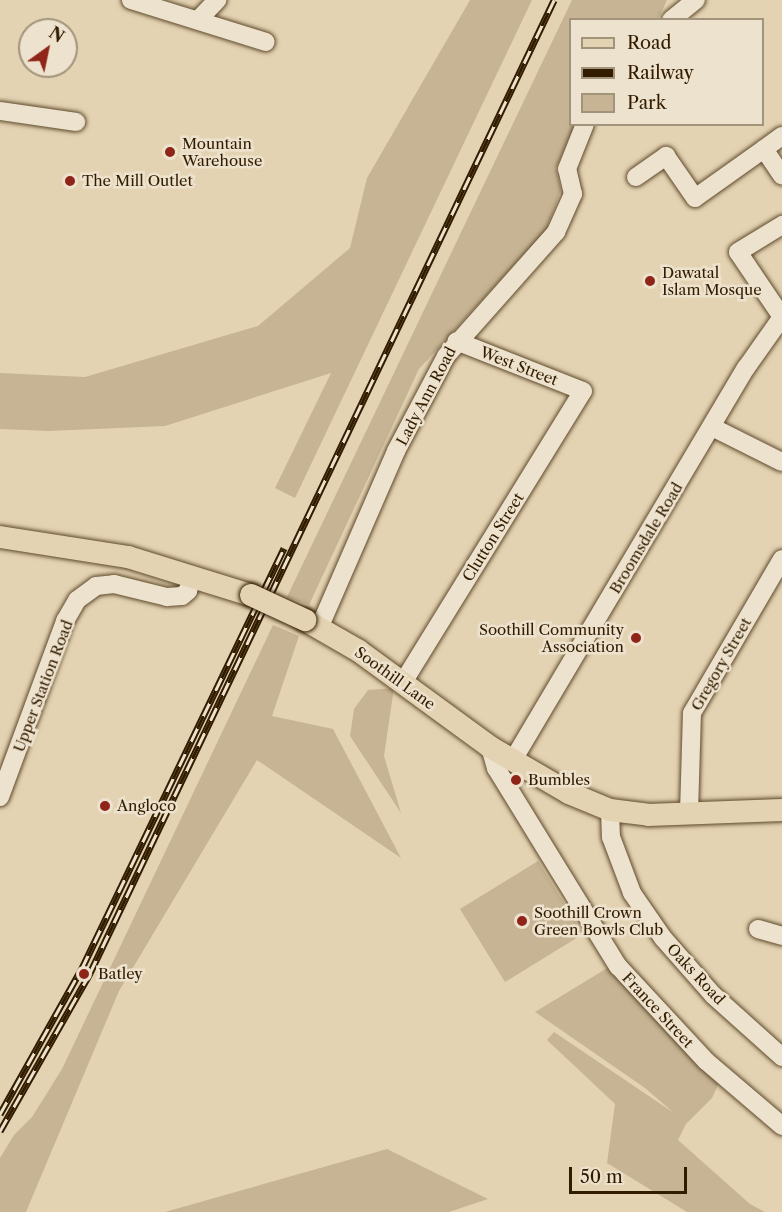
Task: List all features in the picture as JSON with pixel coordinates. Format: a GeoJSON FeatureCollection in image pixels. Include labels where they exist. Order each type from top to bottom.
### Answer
{"type":"FeatureCollection","features":[{"type":"Feature","properties":{"kind":"main road","name":"Soothill Lane"},"geometry":{"type":"LineString","coordinates":[[0,537],[128,557],[251,595],[312,623],[489,747],[569,793],[610,810],[648,816],[782,810]]}},
{"type":"Feature","properties":{"kind":"street"},"geometry":{"type":"LineString","coordinates":[[131,0],[158,4],[198,20],[266,42]]}},
{"type":"Feature","properties":{"kind":"street"},"geometry":{"type":"LineString","coordinates":[[198,20],[216,0]]}},
{"type":"Feature","properties":{"kind":"street"},"geometry":{"type":"LineString","coordinates":[[677,10],[696,0]]}},
{"type":"Feature","properties":{"kind":"street"},"geometry":{"type":"LineString","coordinates":[[0,111],[76,122]]}},
{"type":"Feature","properties":{"kind":"street","name":"Lady Ann Road"},"geometry":{"type":"LineString","coordinates":[[312,623],[396,452],[456,341],[556,232],[573,194],[567,168],[584,126]]}},
{"type":"Feature","properties":{"kind":"street"},"geometry":{"type":"LineString","coordinates":[[636,177],[666,156],[695,198],[782,136]]}},
{"type":"Feature","properties":{"kind":"street"},"geometry":{"type":"LineString","coordinates":[[764,149],[782,176]]}},
{"type":"Feature","properties":{"kind":"street"},"geometry":{"type":"LineString","coordinates":[[782,225],[738,252],[782,317]]}},
{"type":"Feature","properties":{"kind":"street","name":"Broomsdale Road"},"geometry":{"type":"LineString","coordinates":[[513,760],[712,427],[782,317]]}},
{"type":"Feature","properties":{"kind":"street","name":"West Street"},"geometry":{"type":"LineString","coordinates":[[456,341],[583,391]]}},
{"type":"Feature","properties":{"kind":"street","name":"Clutton Street"},"geometry":{"type":"LineString","coordinates":[[402,684],[583,391]]}},
{"type":"Feature","properties":{"kind":"street"},"geometry":{"type":"LineString","coordinates":[[712,427],[782,462]]}},
{"type":"Feature","properties":{"kind":"street","name":"Gregory Street"},"geometry":{"type":"LineString","coordinates":[[689,813],[692,713],[782,559]]}},
{"type":"Feature","properties":{"kind":"street","name":"Upper Station Road"},"geometry":{"type":"LineString","coordinates":[[0,797],[65,621],[77,600],[96,586],[114,584],[167,597],[182,596],[188,591],[192,576]]}},
{"type":"Feature","properties":{"kind":"street","name":"France Street"},"geometry":{"type":"LineString","coordinates":[[489,747],[496,768],[618,966],[706,1061],[782,1126]]}},
{"type":"Feature","properties":{"kind":"street","name":"Oaks Road"},"geometry":{"type":"LineString","coordinates":[[610,810],[611,837],[632,893],[663,938],[714,995],[782,1057]]}},
{"type":"Feature","properties":{"kind":"street"},"geometry":{"type":"LineString","coordinates":[[758,929],[782,936]]}},
{"type":"Feature","properties":{"kind":"green space"},"geometry":{"type":"Polygon","coordinates":[[[470,0],[532,0],[295,498],[275,488],[331,373],[165,426],[49,431],[0,429],[0,373],[85,377],[258,326],[350,248],[367,178],[470,0]]]}},
{"type":"Feature","properties":{"kind":"green space"},"geometry":{"type":"Polygon","coordinates":[[[572,0],[667,0],[658,18],[569,18],[569,126],[575,126],[556,168],[561,190],[546,230],[419,369],[309,605],[287,597],[572,0]]]}},
{"type":"Feature","properties":{"kind":"green space"},"geometry":{"type":"Polygon","coordinates":[[[273,625],[299,636],[272,716],[333,729],[401,858],[257,760],[119,991],[26,1212],[0,1212],[0,1158],[14,1135],[32,1117],[62,1069],[273,625]]]}},
{"type":"Feature","properties":{"kind":"green space"},"geometry":{"type":"Polygon","coordinates":[[[394,688],[384,756],[401,813],[350,736],[354,709],[368,690],[394,688]]]}},
{"type":"Feature","properties":{"kind":"green space","name":"Soothill Crown Green Bowls Club"},"geometry":{"type":"Polygon","coordinates":[[[538,861],[583,934],[505,982],[460,909],[538,861]]]}},
{"type":"Feature","properties":{"kind":"green space"},"geometry":{"type":"Polygon","coordinates":[[[609,967],[720,1081],[712,1098],[686,1124],[678,1140],[750,1204],[765,1212],[687,1212],[607,1163],[615,1104],[547,1040],[554,1032],[674,1113],[645,1088],[535,1012],[609,967]]]}},
{"type":"Feature","properties":{"kind":"green space"},"geometry":{"type":"Polygon","coordinates":[[[387,1149],[488,1199],[449,1212],[165,1212],[387,1149]]]}},
{"type":"Feature","properties":{"kind":"railway"},"geometry":{"type":"LineString","coordinates":[[0,1131],[90,973],[554,0]]}},
{"type":"Feature","properties":{"kind":"railway"},"geometry":{"type":"LineString","coordinates":[[0,1114],[82,968],[284,548]]}},
{"type":"Feature","properties":{"kind":"place","name":"Mountain Warehouse"},"geometry":{"type":"Point","coordinates":[170,152]}},
{"type":"Feature","properties":{"kind":"place","name":"The Mill Outlet"},"geometry":{"type":"Point","coordinates":[70,181]}},
{"type":"Feature","properties":{"kind":"place","name":"Dawatal Islam Mosque"},"geometry":{"type":"Point","coordinates":[650,281]}},
{"type":"Feature","properties":{"kind":"place","name":"Soothill Community Association"},"geometry":{"type":"Point","coordinates":[636,638]}},
{"type":"Feature","properties":{"kind":"place","name":"Bumbles"},"geometry":{"type":"Point","coordinates":[516,780]}},
{"type":"Feature","properties":{"kind":"place","name":"Angloco"},"geometry":{"type":"Point","coordinates":[105,806]}},
{"type":"Feature","properties":{"kind":"place","name":"Soothill Crown Green Bowls Club"},"geometry":{"type":"Point","coordinates":[522,921]}},
{"type":"Feature","properties":{"kind":"place","name":"Batley"},"geometry":{"type":"Point","coordinates":[84,974]}}]}
